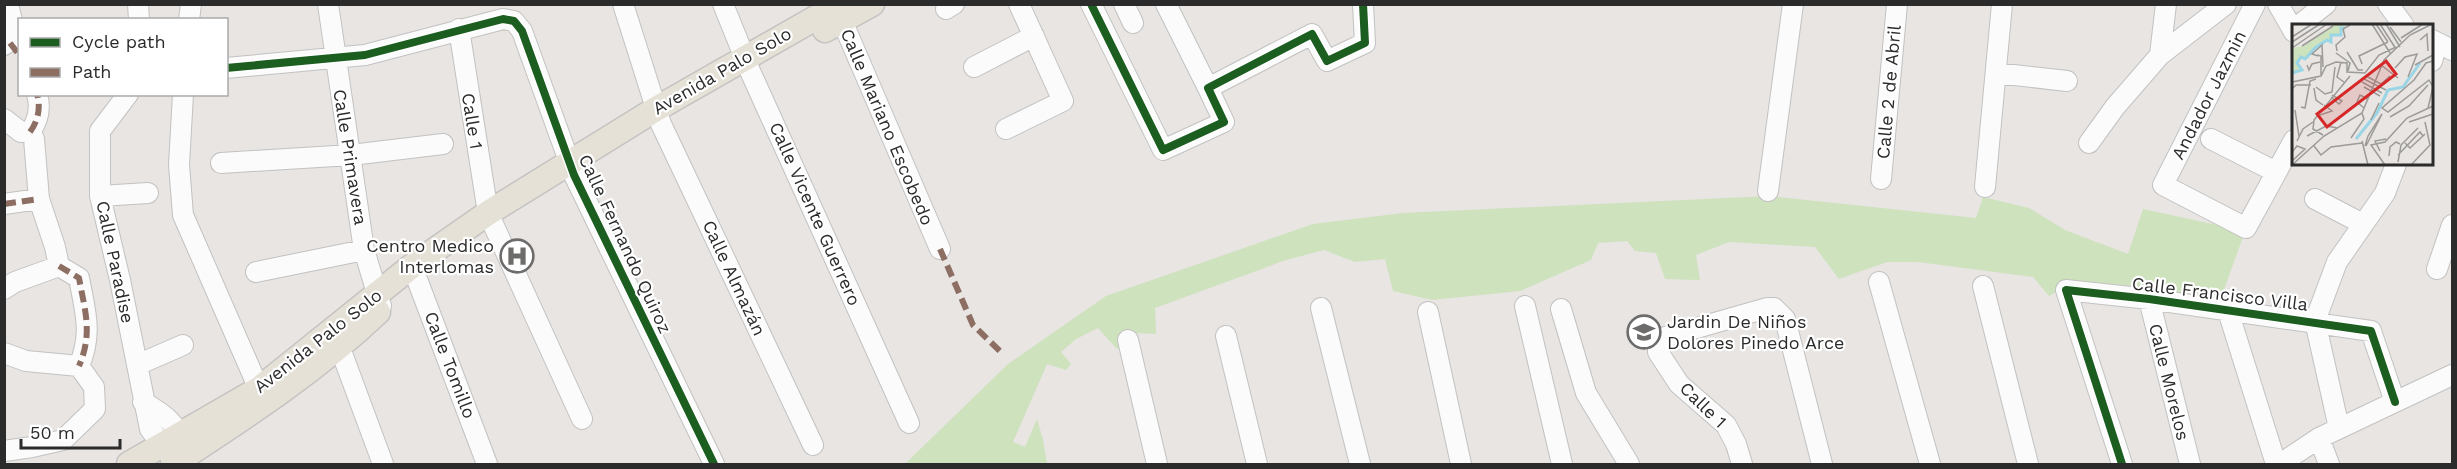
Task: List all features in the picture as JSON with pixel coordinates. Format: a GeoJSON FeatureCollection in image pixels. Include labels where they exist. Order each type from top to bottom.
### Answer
{"type":"FeatureCollection","features":[{"type":"Feature","properties":{"kind":"main road","name":"Avenida Palo Solo"},"geometry":{"type":"LineString","coordinates":[[129,465],[179,456],[263,396],[334,341],[415,272],[491,219],[571,168],[838,9],[872,4]]}},
{"type":"Feature","properties":{"kind":"street"},"geometry":{"type":"LineString","coordinates":[[8,4],[16,37],[11,48]]}},
{"type":"Feature","properties":{"kind":"street","name":"Calle Primavera"},"geometry":{"type":"LineString","coordinates":[[328,4],[364,250],[380,302]]}},
{"type":"Feature","properties":{"kind":"street","name":"Calle Almazán"},"geometry":{"type":"LineString","coordinates":[[623,4],[658,117],[813,446]]}},
{"type":"Feature","properties":{"kind":"street","name":"Calle Vicente Guerrero"},"geometry":{"type":"LineString","coordinates":[[723,4],[747,64],[909,423]]}},
{"type":"Feature","properties":{"kind":"street"},"geometry":{"type":"LineString","coordinates":[[1006,129],[1063,101],[1019,4]]}},
{"type":"Feature","properties":{"kind":"street"},"geometry":{"type":"LineString","coordinates":[[1091,4],[1163,150],[1224,122],[1166,4]]}},
{"type":"Feature","properties":{"kind":"street"},"geometry":{"type":"LineString","coordinates":[[1124,4],[1133,23]]}},
{"type":"Feature","properties":{"kind":"street"},"geometry":{"type":"LineString","coordinates":[[1208,88],[1312,34],[1328,61],[1365,43],[1363,4]]}},
{"type":"Feature","properties":{"kind":"street"},"geometry":{"type":"LineString","coordinates":[[1768,191],[1793,4]]}},
{"type":"Feature","properties":{"kind":"street","name":"Calle 2 de Abril"},"geometry":{"type":"LineString","coordinates":[[1881,179],[1898,4]]}},
{"type":"Feature","properties":{"kind":"street"},"geometry":{"type":"LineString","coordinates":[[1985,187],[2002,4]]}},
{"type":"Feature","properties":{"kind":"street"},"geometry":{"type":"LineString","coordinates":[[2160,55],[2166,4]]}},
{"type":"Feature","properties":{"kind":"street"},"geometry":{"type":"LineString","coordinates":[[2089,143],[2115,107],[2160,55],[2226,4]]}},
{"type":"Feature","properties":{"kind":"street","name":"Andador Jazmin"},"geometry":{"type":"LineString","coordinates":[[2255,4],[2163,185],[2246,228],[2276,172]]}},
{"type":"Feature","properties":{"kind":"street"},"geometry":{"type":"LineString","coordinates":[[2278,4],[2292,26]]}},
{"type":"Feature","properties":{"kind":"street"},"geometry":{"type":"LineString","coordinates":[[2300,24],[2326,4]]}},
{"type":"Feature","properties":{"kind":"street"},"geometry":{"type":"LineString","coordinates":[[2388,4],[2403,24]]}},
{"type":"Feature","properties":{"kind":"street","name":"Calle Mariano Escobedo"},"geometry":{"type":"LineString","coordinates":[[838,9],[940,249]]}},
{"type":"Feature","properties":{"kind":"street","name":"Calle Fernando Quiroz"},"geometry":{"type":"LineString","coordinates":[[459,29],[503,19],[514,21],[522,31],[571,168],[714,465]]}},
{"type":"Feature","properties":{"kind":"street"},"geometry":{"type":"LineString","coordinates":[[228,68],[365,56],[459,29]]}},
{"type":"Feature","properties":{"kind":"street","name":"Calle 1"},"geometry":{"type":"LineString","coordinates":[[459,29],[491,219],[582,419]]}},
{"type":"Feature","properties":{"kind":"street"},"geometry":{"type":"LineString","coordinates":[[974,67],[1034,36]]}},
{"type":"Feature","properties":{"kind":"street"},"geometry":{"type":"LineString","coordinates":[[1996,74],[2067,81]]}},
{"type":"Feature","properties":{"kind":"street"},"geometry":{"type":"LineString","coordinates":[[30,132],[37,121],[38,96]]}},
{"type":"Feature","properties":{"kind":"street","name":"Calle Paradise"},"geometry":{"type":"LineString","coordinates":[[126,96],[100,131],[100,196],[137,365],[142,402],[168,416],[179,456]]}},
{"type":"Feature","properties":{"kind":"street"},"geometry":{"type":"LineString","coordinates":[[183,96],[179,165],[183,215],[263,396]]}},
{"type":"Feature","properties":{"kind":"street"},"geometry":{"type":"LineString","coordinates":[[4,119],[21,132],[30,132]]}},
{"type":"Feature","properties":{"kind":"street"},"geometry":{"type":"LineString","coordinates":[[30,132],[34,139],[39,199],[59,266],[79,278],[87,321],[87,348],[79,366]]}},
{"type":"Feature","properties":{"kind":"street"},"geometry":{"type":"LineString","coordinates":[[2211,139],[2276,172],[2292,144]]}},
{"type":"Feature","properties":{"kind":"street"},"geometry":{"type":"LineString","coordinates":[[221,163],[351,155],[443,144]]}},
{"type":"Feature","properties":{"kind":"street"},"geometry":{"type":"LineString","coordinates":[[2338,428],[2314,321],[2337,262],[2385,193],[2396,165]]}},
{"type":"Feature","properties":{"kind":"street"},"geometry":{"type":"LineString","coordinates":[[100,196],[148,193]]}},
{"type":"Feature","properties":{"kind":"street"},"geometry":{"type":"LineString","coordinates":[[4,204],[39,199]]}},
{"type":"Feature","properties":{"kind":"street"},"geometry":{"type":"LineString","coordinates":[[2316,199],[2363,224]]}},
{"type":"Feature","properties":{"kind":"street"},"geometry":{"type":"LineString","coordinates":[[2437,269],[2448,250],[2452,225]]}},
{"type":"Feature","properties":{"kind":"street"},"geometry":{"type":"LineString","coordinates":[[256,272],[364,250]]}},
{"type":"Feature","properties":{"kind":"street"},"geometry":{"type":"LineString","coordinates":[[4,290],[15,282],[59,266]]}},
{"type":"Feature","properties":{"kind":"street","name":"Calle Tomillo"},"geometry":{"type":"LineString","coordinates":[[415,272],[487,465]]}},
{"type":"Feature","properties":{"kind":"street"},"geometry":{"type":"LineString","coordinates":[[1879,282],[1930,465]]}},
{"type":"Feature","properties":{"kind":"street"},"geometry":{"type":"LineString","coordinates":[[1983,286],[2028,465]]}},
{"type":"Feature","properties":{"kind":"street","name":"Calle Francisco Villa"},"geometry":{"type":"LineString","coordinates":[[2122,465],[2066,290],[2314,321],[2371,331],[2395,402]]}},
{"type":"Feature","properties":{"kind":"street","name":"Calle Morelos"},"geometry":{"type":"LineString","coordinates":[[2149,299],[2190,465]]}},
{"type":"Feature","properties":{"kind":"street"},"geometry":{"type":"LineString","coordinates":[[1525,306],[1562,465]]}},
{"type":"Feature","properties":{"kind":"street"},"geometry":{"type":"LineString","coordinates":[[1320,308],[1360,465]]}},
{"type":"Feature","properties":{"kind":"street","name":"Calle 1"},"geometry":{"type":"LineString","coordinates":[[1742,465],[1736,444],[1726,425],[1678,384],[1658,352],[1658,347],[1665,337],[1774,308],[1785,319],[1822,465]]}},
{"type":"Feature","properties":{"kind":"street"},"geometry":{"type":"LineString","coordinates":[[1561,309],[1586,393],[1629,465]]}},
{"type":"Feature","properties":{"kind":"street"},"geometry":{"type":"LineString","coordinates":[[2228,311],[2278,465],[2338,428],[2452,375]]}},
{"type":"Feature","properties":{"kind":"street"},"geometry":{"type":"LineString","coordinates":[[1428,312],[1461,465]]}},
{"type":"Feature","properties":{"kind":"street"},"geometry":{"type":"LineString","coordinates":[[1226,336],[1257,465]]}},
{"type":"Feature","properties":{"kind":"street"},"geometry":{"type":"LineString","coordinates":[[1128,340],[1157,465]]}},
{"type":"Feature","properties":{"kind":"street"},"geometry":{"type":"LineString","coordinates":[[334,341],[383,465]]}},
{"type":"Feature","properties":{"kind":"street"},"geometry":{"type":"LineString","coordinates":[[137,365],[183,345]]}},
{"type":"Feature","properties":{"kind":"street"},"geometry":{"type":"LineString","coordinates":[[4,353],[26,361],[79,366],[94,387],[95,409],[63,440],[4,451]]}},
{"type":"Feature","properties":{"kind":"street"},"geometry":{"type":"LineString","coordinates":[[4,437],[32,447]]}},
{"type":"Feature","properties":{"kind":"street"},"geometry":{"type":"LineString","coordinates":[[2319,438],[2329,465]]}},
{"type":"Feature","properties":{"kind":"green space"},"geometry":{"type":"Polygon","coordinates":[[[1769,196],[1976,218],[1983,197],[2029,208],[2065,230],[2128,254],[2143,209],[2245,231],[2220,301],[2133,286],[2078,281],[2049,296],[2033,277],[1918,262],[1887,262],[1839,279],[1815,247],[1729,242],[1696,255],[1700,280],[1665,279],[1656,253],[1635,251],[1627,241],[1598,243],[1591,260],[1520,291],[1432,300],[1393,291],[1385,259],[1355,262],[1324,250],[1286,260],[1155,308],[1156,334],[1136,333],[1117,349],[1098,328],[1076,339],[1061,352],[1071,364],[1066,370],[1047,364],[1013,442],[1025,447],[1037,419],[1047,464],[905,464],[1008,364],[1106,296],[1313,224],[1403,213],[1769,196]]]}},
{"type":"Feature","properties":{"kind":"marked path"},"geometry":{"type":"LineString","coordinates":[[10,43],[18,53]]}},
{"type":"Feature","properties":{"kind":"marked path"},"geometry":{"type":"LineString","coordinates":[[30,132],[38,114],[37,96]]}},
{"type":"Feature","properties":{"kind":"marked path"},"geometry":{"type":"LineString","coordinates":[[4,204],[39,199]]}},
{"type":"Feature","properties":{"kind":"marked path"},"geometry":{"type":"LineString","coordinates":[[940,249],[973,325],[1004,355]]}},
{"type":"Feature","properties":{"kind":"marked path"},"geometry":{"type":"LineString","coordinates":[[59,266],[79,278],[87,332],[79,366]]}},
{"type":"Feature","properties":{"kind":"cycle path"},"geometry":{"type":"LineString","coordinates":[[1091,4],[1163,150],[1224,122],[1208,88],[1312,34],[1327,61],[1365,43],[1363,4]]}},
{"type":"Feature","properties":{"kind":"cycle path"},"geometry":{"type":"LineString","coordinates":[[228,68],[365,55],[503,19],[514,21],[522,31],[574,175],[714,464]]}},
{"type":"Feature","properties":{"kind":"cycle path"},"geometry":{"type":"LineString","coordinates":[[2122,464],[2066,290],[2149,299],[2371,331],[2395,402]]}},
{"type":"Feature","properties":{"kind":"place","name":"Centro Medico Interlomas"},"geometry":{"type":"Point","coordinates":[517,256]}},
{"type":"Feature","properties":{"kind":"place","name":"Jardin De Niños Dolores Pinedo Arce"},"geometry":{"type":"Point","coordinates":[1644,332]}}]}
